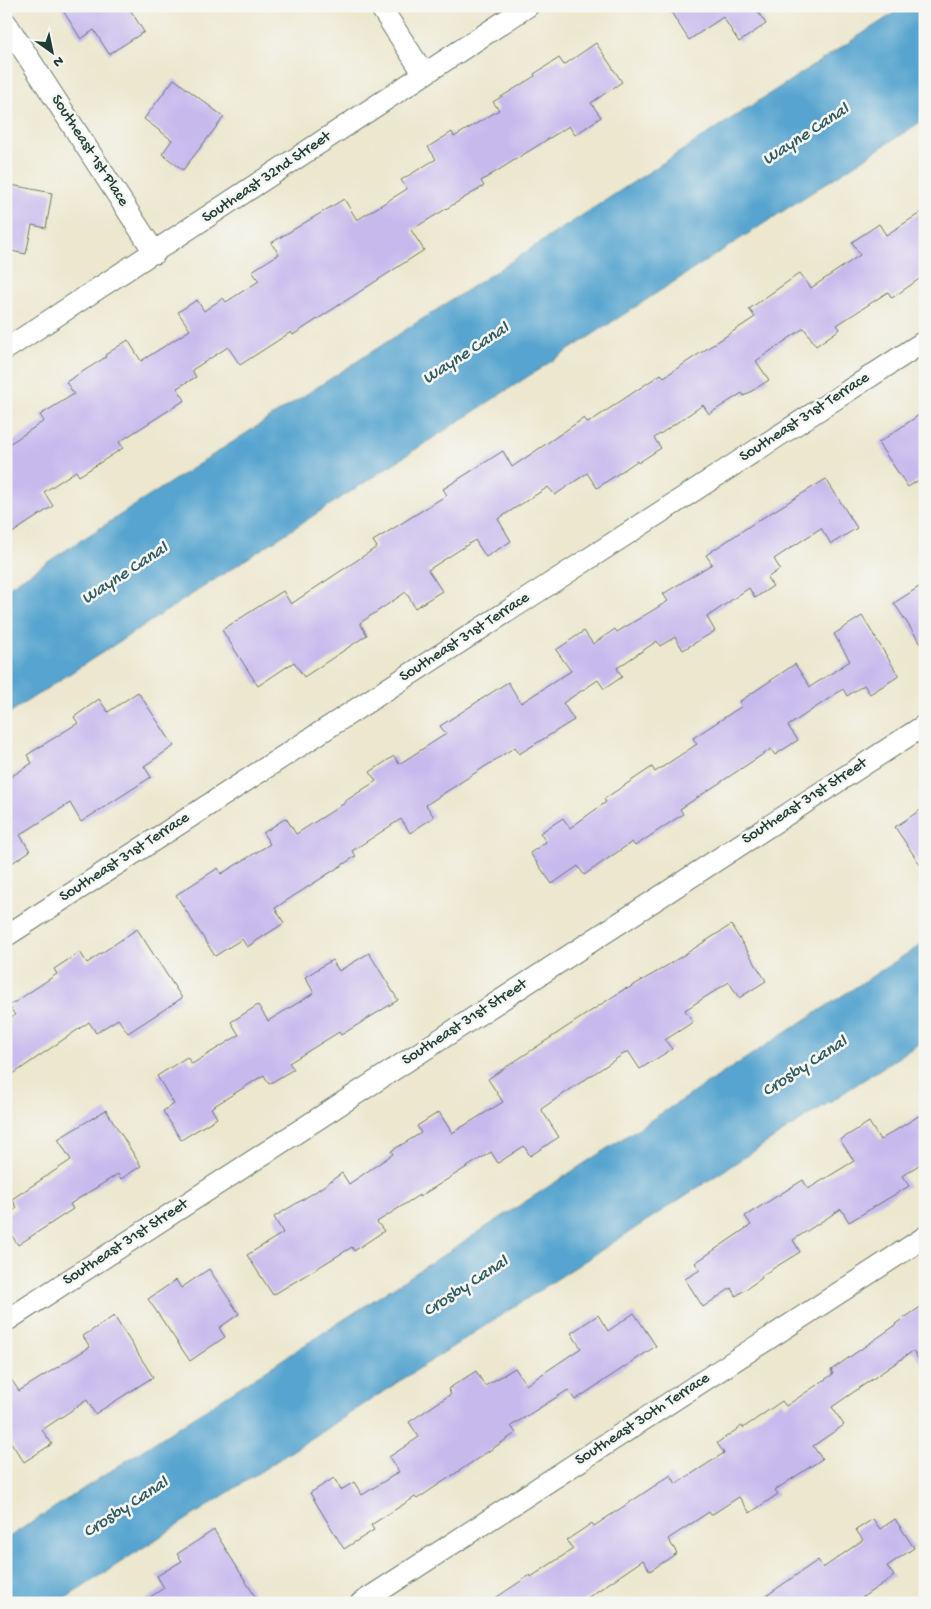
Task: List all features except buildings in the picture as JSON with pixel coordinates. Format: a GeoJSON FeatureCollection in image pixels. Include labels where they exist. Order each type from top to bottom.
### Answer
{"type":"FeatureCollection","features":[{"type":"Feature","properties":{"kind":"street"},"geometry":{"type":"LineString","coordinates":[[380,6],[424,74]]}},
{"type":"Feature","properties":{"kind":"street","name":"Southeast 32nd Street"},"geometry":{"type":"LineString","coordinates":[[6,350],[528,6]]}},
{"type":"Feature","properties":{"kind":"street","name":"Southeast 1st Place"},"geometry":{"type":"LineString","coordinates":[[6,23],[155,253]]}},
{"type":"Feature","properties":{"kind":"street","name":"Southeast 31st Terrace"},"geometry":{"type":"LineString","coordinates":[[6,936],[925,341]]}},
{"type":"Feature","properties":{"kind":"street","name":"Southeast 31st Street"},"geometry":{"type":"LineString","coordinates":[[6,1321],[925,725]]}},
{"type":"Feature","properties":{"kind":"street","name":"Southeast 30th Terrace"},"geometry":{"type":"LineString","coordinates":[[361,1603],[925,1237]]}},
{"type":"Feature","properties":{"kind":"water","name":"Wayne Canal"},"geometry":{"type":"Polygon","coordinates":[[[905,6],[925,6],[925,119],[6,715],[6,589],[905,6]]]}},
{"type":"Feature","properties":{"kind":"water","name":"Crosby Canal"},"geometry":{"type":"Polygon","coordinates":[[[925,942],[925,1040],[58,1603],[6,1603],[6,1539],[925,942]]]}}]}
